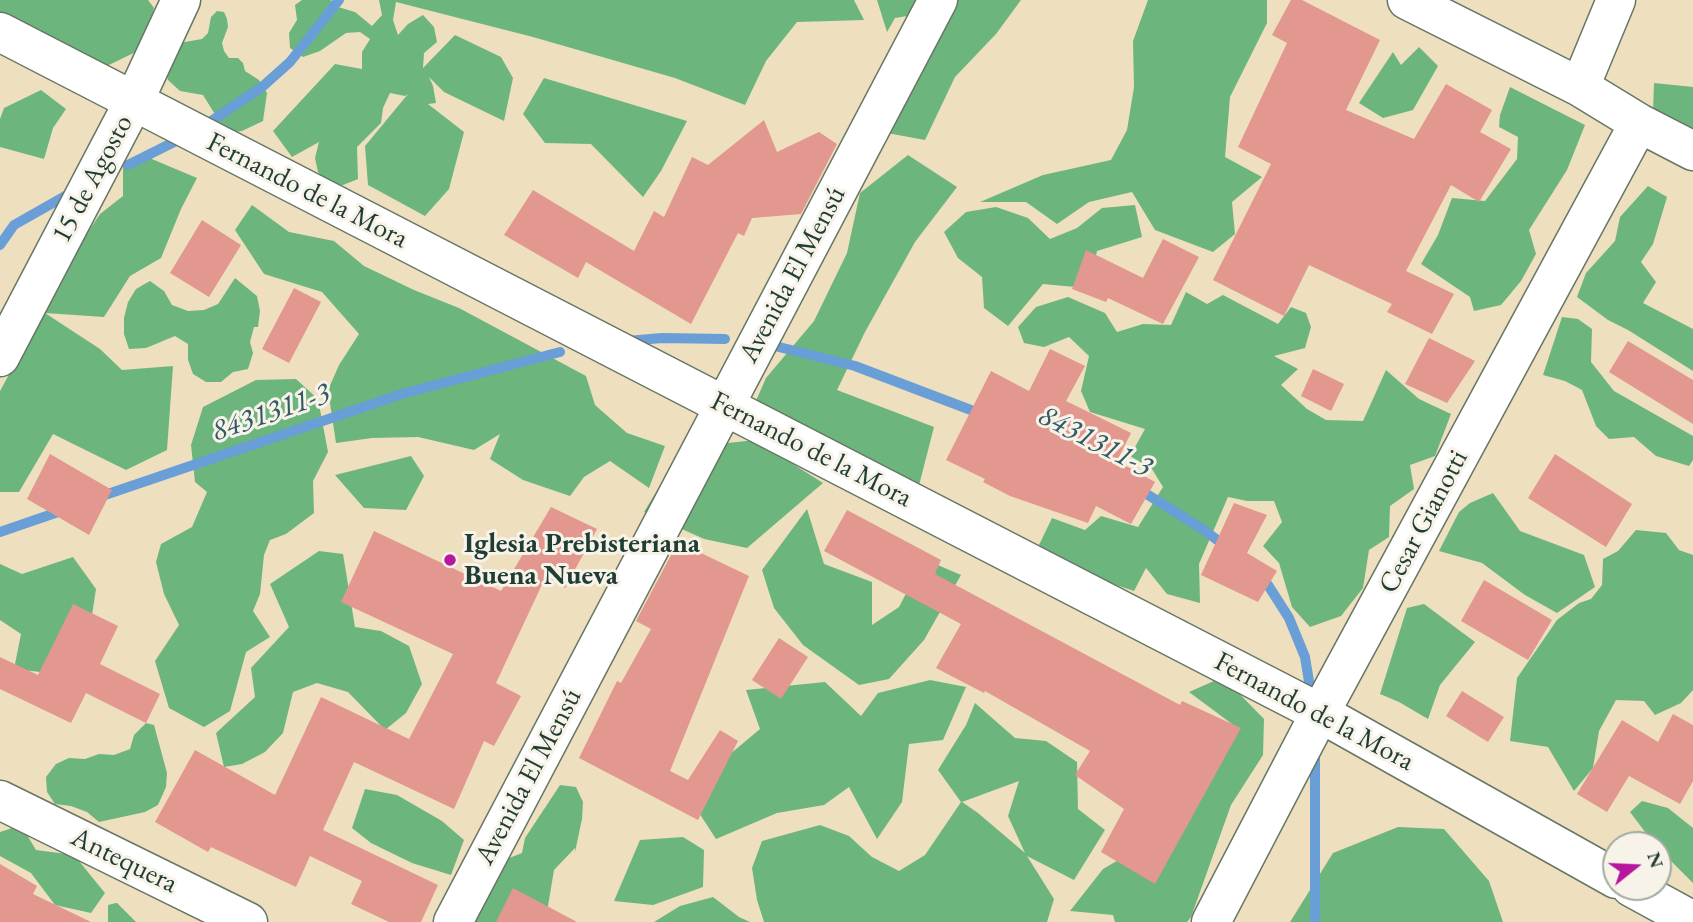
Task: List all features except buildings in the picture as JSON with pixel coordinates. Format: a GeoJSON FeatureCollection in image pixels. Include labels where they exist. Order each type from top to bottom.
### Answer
{"type":"FeatureCollection","features":[{"type":"Feature","properties":{"kind":"street","name":"15 de Agosto"},"geometry":{"type":"LineString","coordinates":[[0,356],[134,101],[181,0]]}},
{"type":"Feature","properties":{"kind":"street","name":"Avenida El Mensú"},"geometry":{"type":"LineString","coordinates":[[453,922],[938,0]]}},
{"type":"Feature","properties":{"kind":"street"},"geometry":{"type":"LineString","coordinates":[[1407,0],[1580,87],[1639,123],[1693,151]]}},
{"type":"Feature","properties":{"kind":"street"},"geometry":{"type":"LineString","coordinates":[[1580,87],[1616,0]]}},
{"type":"Feature","properties":{"kind":"street","name":"Fernando de la Mora"},"geometry":{"type":"LineString","coordinates":[[0,32],[1320,713],[1602,871]]}},
{"type":"Feature","properties":{"kind":"street","name":"Cesar Gianotti"},"geometry":{"type":"LineString","coordinates":[[1211,922],[1320,713],[1639,123]]}},
{"type":"Feature","properties":{"kind":"street","name":"Antequera"},"geometry":{"type":"LineString","coordinates":[[0,800],[248,922]]}},
{"type":"Feature","properties":{"kind":"street"},"geometry":{"type":"LineString","coordinates":[[1657,901],[1693,920]]}},
{"type":"Feature","properties":{"kind":"green space"},"geometry":{"type":"Polygon","coordinates":[[[0,0],[148,0],[154,8],[142,49],[84,77],[0,22],[0,0]]]}},
{"type":"Feature","properties":{"kind":"green space"},"geometry":{"type":"Polygon","coordinates":[[[302,0],[330,0],[337,3],[338,7],[355,12],[372,26],[382,15],[379,0],[854,0],[864,20],[797,22],[766,61],[745,105],[675,78],[533,37],[396,2],[393,20],[398,35],[408,24],[423,15],[434,27],[437,42],[424,53],[423,68],[455,35],[501,57],[513,78],[504,121],[444,92],[429,77],[436,103],[428,104],[464,132],[449,189],[425,216],[368,185],[365,146],[408,94],[405,96],[390,93],[383,108],[381,123],[357,147],[358,179],[343,185],[328,184],[318,172],[315,158],[319,142],[292,157],[273,131],[335,64],[362,69],[362,52],[370,39],[360,32],[346,33],[320,51],[303,57],[290,48],[289,33],[297,20],[295,5],[302,0]]]}},
{"type":"Feature","properties":{"kind":"green space"},"geometry":{"type":"Polygon","coordinates":[[[877,0],[930,0],[926,13],[895,18],[887,32],[877,0]]]}},
{"type":"Feature","properties":{"kind":"green space"},"geometry":{"type":"Polygon","coordinates":[[[954,0],[1021,0],[996,34],[955,77],[925,140],[887,133],[954,0]]]}},
{"type":"Feature","properties":{"kind":"green space"},"geometry":{"type":"Polygon","coordinates":[[[1148,0],[1267,0],[1267,23],[1230,97],[1225,157],[1262,177],[1232,202],[1235,234],[1213,252],[1155,230],[1132,192],[1089,202],[1057,224],[1026,202],[980,202],[1043,175],[1111,160],[1127,130],[1134,87],[1133,41],[1148,0]]]}},
{"type":"Feature","properties":{"kind":"green space"},"geometry":{"type":"Polygon","coordinates":[[[217,11],[224,12],[227,19],[228,27],[222,43],[224,51],[229,58],[238,58],[245,71],[259,80],[267,93],[263,121],[242,131],[235,132],[221,124],[203,95],[180,91],[168,80],[166,73],[179,43],[202,39],[208,33],[211,17],[217,11]]]}},
{"type":"Feature","properties":{"kind":"green space"},"geometry":{"type":"Polygon","coordinates":[[[1419,47],[1438,66],[1413,110],[1383,118],[1359,103],[1393,52],[1401,65],[1419,47]]]}},
{"type":"Feature","properties":{"kind":"green space"},"geometry":{"type":"Polygon","coordinates":[[[544,78],[687,121],[661,171],[643,197],[591,144],[545,143],[523,114],[544,78]]]}},
{"type":"Feature","properties":{"kind":"green space"},"geometry":{"type":"Polygon","coordinates":[[[1654,83],[1693,87],[1693,142],[1653,112],[1654,83]]]}},
{"type":"Feature","properties":{"kind":"green space"},"geometry":{"type":"Polygon","coordinates":[[[1510,87],[1585,125],[1567,170],[1529,230],[1536,254],[1521,281],[1501,305],[1474,311],[1470,297],[1421,264],[1438,235],[1452,198],[1485,201],[1517,159],[1518,137],[1499,127],[1500,115],[1510,87]]]}},
{"type":"Feature","properties":{"kind":"green space"},"geometry":{"type":"Polygon","coordinates":[[[41,90],[66,109],[53,128],[44,159],[0,147],[0,119],[4,108],[41,90]]]}},
{"type":"Feature","properties":{"kind":"green space"},"geometry":{"type":"Polygon","coordinates":[[[140,154],[197,178],[161,258],[130,276],[104,317],[45,313],[100,349],[122,370],[173,366],[167,450],[126,470],[53,434],[19,492],[0,492],[0,391],[81,242],[100,214],[123,196],[123,165],[140,154]]]}},
{"type":"Feature","properties":{"kind":"green space"},"geometry":{"type":"Polygon","coordinates":[[[908,155],[957,187],[915,242],[865,332],[837,390],[934,427],[915,501],[755,403],[766,378],[814,321],[847,253],[860,193],[908,155]]]}},
{"type":"Feature","properties":{"kind":"green space"},"geometry":{"type":"Polygon","coordinates":[[[1648,186],[1667,197],[1653,244],[1641,262],[1656,282],[1643,303],[1693,329],[1693,371],[1608,320],[1577,297],[1586,273],[1615,241],[1620,217],[1648,186]]]}},
{"type":"Feature","properties":{"kind":"green space"},"geometry":{"type":"Polygon","coordinates":[[[252,205],[289,232],[334,241],[364,266],[459,308],[586,376],[595,405],[627,433],[665,446],[649,488],[610,461],[584,477],[570,496],[523,480],[490,459],[500,434],[474,450],[418,437],[372,438],[336,443],[328,390],[339,365],[359,334],[322,292],[264,274],[235,230],[252,205]]]}},
{"type":"Feature","properties":{"kind":"green space"},"geometry":{"type":"Polygon","coordinates":[[[1135,205],[1142,237],[1097,251],[1090,282],[1075,287],[1043,284],[1008,326],[984,308],[982,277],[958,258],[944,232],[966,212],[996,207],[1028,218],[1050,239],[1077,228],[1102,208],[1135,205]]]}},
{"type":"Feature","properties":{"kind":"green space"},"geometry":{"type":"Polygon","coordinates":[[[235,278],[257,296],[260,311],[258,327],[254,327],[250,342],[253,353],[248,369],[233,372],[221,382],[206,382],[193,374],[188,360],[188,344],[175,336],[146,348],[129,349],[124,334],[124,318],[128,302],[136,289],[150,281],[164,291],[172,305],[188,311],[204,310],[218,304],[235,278]]]}},
{"type":"Feature","properties":{"kind":"green space"},"geometry":{"type":"Polygon","coordinates":[[[1186,292],[1207,304],[1223,295],[1278,324],[1291,307],[1306,313],[1311,327],[1305,348],[1274,356],[1298,369],[1281,385],[1307,409],[1326,420],[1363,421],[1386,370],[1419,399],[1451,414],[1435,456],[1410,465],[1414,489],[1390,506],[1389,537],[1369,550],[1363,588],[1341,616],[1310,627],[1292,607],[1279,563],[1263,546],[1282,522],[1274,501],[1247,501],[1228,497],[1199,564],[1200,603],[1167,594],[1146,568],[1134,591],[1092,577],[1061,572],[1039,545],[1052,518],[1085,530],[1101,516],[1138,527],[1163,487],[1152,469],[1130,456],[1145,429],[1090,412],[1081,391],[1089,356],[1069,337],[1044,347],[1024,343],[1018,327],[1036,307],[1068,297],[1105,313],[1117,332],[1143,324],[1171,325],[1186,292]]]}},
{"type":"Feature","properties":{"kind":"green space"},"geometry":{"type":"Polygon","coordinates":[[[1562,317],[1578,319],[1592,329],[1591,362],[1614,391],[1693,436],[1693,460],[1689,466],[1656,456],[1634,437],[1609,439],[1596,426],[1582,390],[1565,381],[1543,375],[1562,317]]]}},
{"type":"Feature","properties":{"kind":"green space"},"geometry":{"type":"Polygon","coordinates":[[[296,379],[318,399],[328,452],[313,481],[314,513],[286,534],[270,540],[264,555],[260,594],[253,611],[270,637],[246,652],[230,711],[204,727],[169,708],[155,661],[179,625],[164,594],[156,562],[161,544],[192,527],[207,492],[195,482],[191,445],[203,407],[256,380],[296,379]]]}},
{"type":"Feature","properties":{"kind":"green space"},"geometry":{"type":"Polygon","coordinates":[[[755,440],[823,483],[747,548],[704,539],[644,512],[683,448],[755,440]]]}},
{"type":"Feature","properties":{"kind":"green space"},"geometry":{"type":"Polygon","coordinates":[[[411,456],[424,476],[406,510],[364,508],[335,475],[411,456]]]}},
{"type":"Feature","properties":{"kind":"green space"},"geometry":{"type":"Polygon","coordinates":[[[1493,493],[1520,531],[1584,555],[1595,587],[1557,613],[1525,595],[1482,563],[1439,551],[1459,512],[1470,503],[1493,493]]]}},
{"type":"Feature","properties":{"kind":"green space"},"geometry":{"type":"Polygon","coordinates":[[[807,509],[824,564],[872,582],[872,625],[899,607],[924,559],[961,575],[924,640],[889,679],[859,685],[803,645],[774,608],[762,570],[807,509]]]}},
{"type":"Feature","properties":{"kind":"green space"},"geometry":{"type":"Polygon","coordinates":[[[1636,530],[1666,533],[1679,550],[1693,555],[1693,690],[1681,703],[1655,715],[1644,701],[1616,700],[1599,731],[1593,768],[1574,791],[1548,747],[1510,741],[1517,678],[1557,620],[1579,603],[1591,599],[1602,585],[1603,559],[1618,551],[1636,530]]]}},
{"type":"Feature","properties":{"kind":"green space"},"geometry":{"type":"Polygon","coordinates":[[[319,551],[343,554],[355,627],[381,631],[409,646],[422,684],[406,713],[385,730],[348,692],[317,683],[293,692],[283,733],[265,752],[242,764],[224,767],[216,733],[255,697],[251,668],[289,627],[270,584],[319,551]]]}},
{"type":"Feature","properties":{"kind":"green space"},"geometry":{"type":"Polygon","coordinates":[[[73,557],[96,589],[92,615],[49,673],[14,669],[21,634],[0,620],[0,564],[22,574],[73,557]]]}},
{"type":"Feature","properties":{"kind":"green space"},"geometry":{"type":"Polygon","coordinates":[[[1424,604],[1475,642],[1440,685],[1428,719],[1380,694],[1407,608],[1424,604]]]}},
{"type":"Feature","properties":{"kind":"green space"},"geometry":{"type":"Polygon","coordinates":[[[1223,677],[1264,719],[1263,755],[1231,805],[1191,917],[1187,922],[1115,922],[1113,915],[1070,911],[1103,869],[1146,844],[1232,724],[1189,692],[1223,677]]]}},
{"type":"Feature","properties":{"kind":"green space"},"geometry":{"type":"Polygon","coordinates":[[[930,680],[966,687],[943,740],[909,744],[902,802],[877,839],[849,787],[824,805],[777,813],[716,839],[692,802],[729,755],[760,729],[746,690],[825,682],[861,716],[878,693],[930,680]]]}},
{"type":"Feature","properties":{"kind":"green space"},"geometry":{"type":"Polygon","coordinates":[[[975,703],[1015,738],[1046,741],[1077,762],[1078,809],[1105,830],[1074,880],[1027,856],[1054,899],[1047,922],[764,922],[752,868],[762,841],[820,825],[849,836],[872,857],[899,871],[925,855],[961,802],[938,770],[966,725],[975,703]],[[1019,781],[962,802],[1025,853],[1008,816],[1019,781]]]}},
{"type":"Feature","properties":{"kind":"green space"},"geometry":{"type":"Polygon","coordinates":[[[146,723],[154,725],[167,773],[166,787],[158,805],[145,812],[99,822],[87,812],[55,804],[47,792],[46,777],[56,764],[69,758],[114,755],[130,749],[134,735],[146,723]]]}},
{"type":"Feature","properties":{"kind":"green space"},"geometry":{"type":"Polygon","coordinates":[[[560,785],[576,787],[583,802],[582,819],[575,852],[575,848],[554,870],[544,922],[448,922],[494,864],[522,853],[525,838],[560,785]]]}},
{"type":"Feature","properties":{"kind":"green space"},"geometry":{"type":"Polygon","coordinates":[[[365,789],[397,795],[442,821],[464,840],[451,875],[412,863],[371,843],[352,828],[365,789]]]}},
{"type":"Feature","properties":{"kind":"green space"},"geometry":{"type":"Polygon","coordinates":[[[1642,801],[1668,808],[1693,828],[1693,883],[1672,862],[1672,831],[1644,831],[1630,812],[1642,801]]]}},
{"type":"Feature","properties":{"kind":"green space"},"geometry":{"type":"Polygon","coordinates":[[[21,825],[36,850],[74,855],[105,893],[91,913],[55,905],[31,873],[0,856],[0,832],[21,825]]]}},
{"type":"Feature","properties":{"kind":"green space"},"geometry":{"type":"Polygon","coordinates":[[[1398,827],[1444,829],[1489,881],[1503,922],[1290,922],[1333,853],[1398,827]]]}},
{"type":"Feature","properties":{"kind":"green space"},"geometry":{"type":"Polygon","coordinates":[[[683,837],[704,850],[703,887],[653,905],[614,901],[640,840],[683,837]]]}},
{"type":"Feature","properties":{"kind":"green space"},"geometry":{"type":"Polygon","coordinates":[[[713,897],[750,922],[654,922],[680,906],[713,897]]]}},
{"type":"Feature","properties":{"kind":"green space"},"geometry":{"type":"Polygon","coordinates":[[[117,903],[136,922],[108,922],[108,905],[117,903]]]}},
{"type":"Feature","properties":{"kind":"waterway"},"geometry":{"type":"LineString","coordinates":[[201,128],[262,87],[290,62],[339,0]]}},
{"type":"Feature","properties":{"kind":"waterway"},"geometry":{"type":"LineString","coordinates":[[128,165],[184,137]]}},
{"type":"Feature","properties":{"kind":"waterway"},"geometry":{"type":"LineString","coordinates":[[0,245],[14,225],[74,191]]}},
{"type":"Feature","properties":{"kind":"waterway","name":"8431311-3"},"geometry":{"type":"LineString","coordinates":[[627,341],[662,338],[725,339]]}},
{"type":"Feature","properties":{"kind":"waterway","name":"8431311-3"},"geometry":{"type":"LineString","coordinates":[[767,344],[855,366],[984,415]]}},
{"type":"Feature","properties":{"kind":"waterway","name":"8431311-3"},"geometry":{"type":"LineString","coordinates":[[99,497],[405,393],[560,352]]}},
{"type":"Feature","properties":{"kind":"waterway","name":"8431311-3"},"geometry":{"type":"LineString","coordinates":[[1137,488],[1229,549]]}},
{"type":"Feature","properties":{"kind":"waterway","name":"8431311-3"},"geometry":{"type":"LineString","coordinates":[[0,532],[64,510]]}},
{"type":"Feature","properties":{"kind":"waterway","name":"8431311-3"},"geometry":{"type":"LineString","coordinates":[[1258,576],[1268,585],[1289,618],[1305,657],[1312,700]]}},
{"type":"Feature","properties":{"kind":"waterway","name":"8431311-3"},"geometry":{"type":"LineString","coordinates":[[1315,750],[1315,922]]}},
{"type":"Feature","properties":{"kind":"place","name":"Iglesia Prebisteriana Buena Nueva"},"geometry":{"type":"Point","coordinates":[450,560]}}]}
